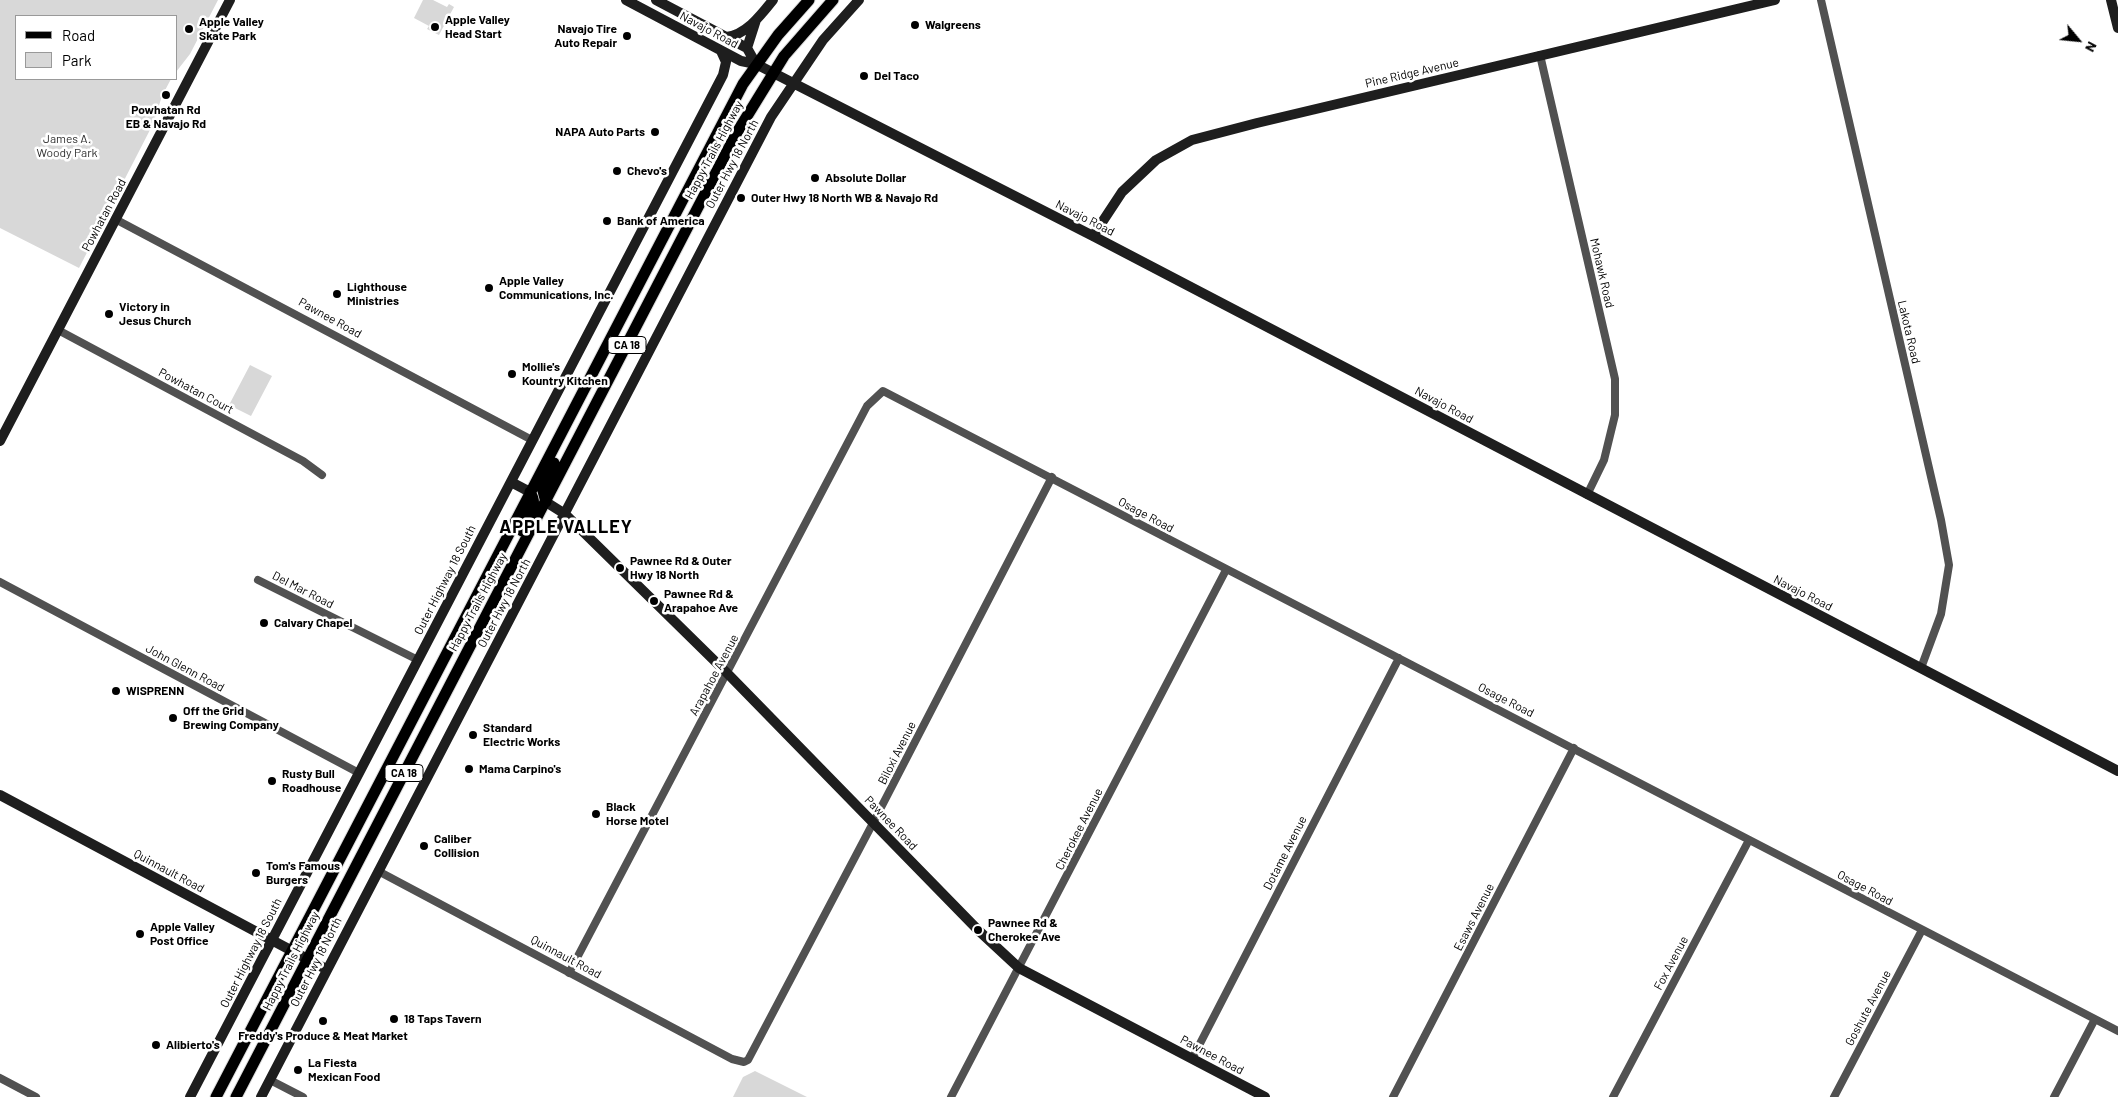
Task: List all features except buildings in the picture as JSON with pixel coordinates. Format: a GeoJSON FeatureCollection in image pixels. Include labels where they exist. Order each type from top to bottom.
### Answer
{"type":"FeatureCollection","features":[{"type":"Feature","properties":{"kind":"main road","name":"Happy Trails Highway"},"geometry":{"type":"LineString","coordinates":[[216,1097],[739,93],[756,64],[778,35],[809,0]]}},
{"type":"Feature","properties":{"kind":"main road","name":"Happy Trails Highway"},"geometry":{"type":"LineString","coordinates":[[236,1097],[736,134],[773,73],[811,23],[833,0]]}},
{"type":"Feature","properties":{"kind":"main road"},"geometry":{"type":"LineString","coordinates":[[546,502],[542,487],[577,417],[580,397]]}},
{"type":"Feature","properties":{"kind":"main road"},"geometry":{"type":"LineString","coordinates":[[500,588],[501,573],[535,506],[534,498],[530,492]]}},
{"type":"Feature","properties":{"kind":"street","name":"Powhatan Road"},"geometry":{"type":"LineString","coordinates":[[0,441],[230,0]]}},
{"type":"Feature","properties":{"kind":"street","name":"Navajo Road"},"geometry":{"type":"LineString","coordinates":[[626,0],[721,51],[741,61],[756,64],[793,82],[1093,236],[2118,771]]}},
{"type":"Feature","properties":{"kind":"street","name":"Navajo Road"},"geometry":{"type":"LineString","coordinates":[[656,0],[747,48],[756,64]]}},
{"type":"Feature","properties":{"kind":"street"},"geometry":{"type":"LineString","coordinates":[[726,37],[734,36],[757,19],[773,0]]}},
{"type":"Feature","properties":{"kind":"street","name":"Outer Hwy 18 North"},"geometry":{"type":"LineString","coordinates":[[260,1097],[771,117],[823,40],[859,0]]}},
{"type":"Feature","properties":{"kind":"street","name":"Pine Ridge Avenue"},"geometry":{"type":"LineString","coordinates":[[1093,236],[1122,192],[1156,160],[1192,140],[1775,0]]}},
{"type":"Feature","properties":{"kind":"street","name":"Lakota Road"},"geometry":{"type":"LineString","coordinates":[[1821,0],[1942,520],[1949,565],[1941,614],[1921,668]]}},
{"type":"Feature","properties":{"kind":"street"},"geometry":{"type":"LineString","coordinates":[[2111,0],[2118,28]]}},
{"type":"Feature","properties":{"kind":"street"},"geometry":{"type":"LineString","coordinates":[[747,48],[757,19]]}},
{"type":"Feature","properties":{"kind":"street"},"geometry":{"type":"LineString","coordinates":[[721,51],[726,62],[723,75]]}},
{"type":"Feature","properties":{"kind":"street","name":"Mohawk Road"},"geometry":{"type":"LineString","coordinates":[[1540,55],[1616,379],[1615,415],[1604,460],[1588,495]]}},
{"type":"Feature","properties":{"kind":"street"},"geometry":{"type":"LineString","coordinates":[[723,75],[741,61]]}},
{"type":"Feature","properties":{"kind":"street","name":"Outer Highway 18 South"},"geometry":{"type":"LineString","coordinates":[[190,1097],[723,75]]}},
{"type":"Feature","properties":{"kind":"street","name":"Pawnee Road"},"geometry":{"type":"LineString","coordinates":[[115,219],[532,440]]}},
{"type":"Feature","properties":{"kind":"street","name":"Powhatan Court"},"geometry":{"type":"LineString","coordinates":[[58,330],[303,461],[322,475]]}},
{"type":"Feature","properties":{"kind":"street","name":"Osage Road"},"geometry":{"type":"LineString","coordinates":[[883,391],[2118,1031]]}},
{"type":"Feature","properties":{"kind":"street","name":"Arapahoe Avenue"},"geometry":{"type":"LineString","coordinates":[[569,973],[728,674],[867,406],[883,391]]}},
{"type":"Feature","properties":{"kind":"street","name":"Biloxi Avenue"},"geometry":{"type":"LineString","coordinates":[[744,1062],[751,1056],[1052,477]]}},
{"type":"Feature","properties":{"kind":"street"},"geometry":{"type":"LineString","coordinates":[[511,482],[530,492]]}},
{"type":"Feature","properties":{"kind":"street","name":"Pawnee Road"},"geometry":{"type":"LineString","coordinates":[[546,502],[565,514],[728,674],[978,930],[1019,968],[1265,1097]]}},
{"type":"Feature","properties":{"kind":"street","name":"Cherokee Avenue"},"geometry":{"type":"LineString","coordinates":[[951,1097],[1226,570]]}},
{"type":"Feature","properties":{"kind":"street","name":"Del Mar Road"},"geometry":{"type":"LineString","coordinates":[[258,580],[418,660]]}},
{"type":"Feature","properties":{"kind":"street","name":"John Glenn Road"},"geometry":{"type":"LineString","coordinates":[[0,582],[358,773]]}},
{"type":"Feature","properties":{"kind":"street","name":"Dotame Avenue"},"geometry":{"type":"LineString","coordinates":[[1192,1059],[1399,658]]}},
{"type":"Feature","properties":{"kind":"street","name":"Esaws Avenue"},"geometry":{"type":"LineString","coordinates":[[1393,1097],[1574,748]]}},
{"type":"Feature","properties":{"kind":"street","name":"Quinnault Road"},"geometry":{"type":"LineString","coordinates":[[0,795],[293,950],[326,970]]}},
{"type":"Feature","properties":{"kind":"street","name":"Fox Avenue"},"geometry":{"type":"LineString","coordinates":[[1613,1097],[1749,840]]}},
{"type":"Feature","properties":{"kind":"street","name":"Quinnault Road"},"geometry":{"type":"LineString","coordinates":[[378,871],[732,1059],[744,1062]]}},
{"type":"Feature","properties":{"kind":"street","name":"Goshute Avenue"},"geometry":{"type":"LineString","coordinates":[[1834,1097],[1922,930]]}},
{"type":"Feature","properties":{"kind":"street"},"geometry":{"type":"LineString","coordinates":[[2054,1097],[2095,1019]]}},
{"type":"Feature","properties":{"kind":"street"},"geometry":{"type":"LineString","coordinates":[[0,1078],[36,1097]]}},
{"type":"Feature","properties":{"kind":"street"},"geometry":{"type":"LineString","coordinates":[[270,1080],[303,1097]]}},
{"type":"Feature","properties":{"kind":"green space","name":"James A. Woody Park"},"geometry":{"type":"Polygon","coordinates":[[[0,0],[218,0],[190,54],[178,69],[178,15],[15,15],[15,80],[170,80],[162,96],[153,124],[79,268],[0,228],[0,0]]]}},
{"type":"Feature","properties":{"kind":"green space"},"geometry":{"type":"Polygon","coordinates":[[[423,0],[433,0],[447,7],[449,4],[454,7],[439,35],[427,29],[429,26],[414,18],[423,0]]]}},
{"type":"Feature","properties":{"kind":"green space"},"geometry":{"type":"Polygon","coordinates":[[[250,365],[272,376],[251,416],[229,405],[250,365]]]}},
{"type":"Feature","properties":{"kind":"green space"},"geometry":{"type":"Polygon","coordinates":[[[755,1071],[807,1097],[733,1097],[743,1077],[755,1071]]]}},
{"type":"Feature","properties":{"kind":"place","name":"Walgreens"},"geometry":{"type":"Point","coordinates":[915,25]}},
{"type":"Feature","properties":{"kind":"place","name":"Apple Valley Head Start"},"geometry":{"type":"Point","coordinates":[435,27]}},
{"type":"Feature","properties":{"kind":"place","name":"Apple Valley Skate Park"},"geometry":{"type":"Point","coordinates":[189,29]}},
{"type":"Feature","properties":{"kind":"place","name":"Navajo Tire Auto Repair"},"geometry":{"type":"Point","coordinates":[627,36]}},
{"type":"Feature","properties":{"kind":"place","name":"Del Taco"},"geometry":{"type":"Point","coordinates":[864,76]}},
{"type":"Feature","properties":{"kind":"place","name":"Powhatan Rd EB & Navajo Rd"},"geometry":{"type":"Point","coordinates":[166,95]}},
{"type":"Feature","properties":{"kind":"place","name":"NAPA Auto Parts"},"geometry":{"type":"Point","coordinates":[655,132]}},
{"type":"Feature","properties":{"kind":"place","name":"Chevo's"},"geometry":{"type":"Point","coordinates":[617,171]}},
{"type":"Feature","properties":{"kind":"place","name":"Absolute Dollar"},"geometry":{"type":"Point","coordinates":[815,178]}},
{"type":"Feature","properties":{"kind":"place","name":"Outer Hwy 18 North WB & Navajo Rd"},"geometry":{"type":"Point","coordinates":[741,198]}},
{"type":"Feature","properties":{"kind":"place","name":"Bank of America"},"geometry":{"type":"Point","coordinates":[607,221]}},
{"type":"Feature","properties":{"kind":"place","name":"Apple Valley Communications, Inc."},"geometry":{"type":"Point","coordinates":[489,288]}},
{"type":"Feature","properties":{"kind":"place","name":"Lighthouse Ministries"},"geometry":{"type":"Point","coordinates":[337,294]}},
{"type":"Feature","properties":{"kind":"place","name":"Victory in Jesus Church"},"geometry":{"type":"Point","coordinates":[109,314]}},
{"type":"Feature","properties":{"kind":"place","name":"Mollie's Kountry Kitchen"},"geometry":{"type":"Point","coordinates":[512,374]}},
{"type":"Feature","properties":{"kind":"place","name":"Pawnee Rd & Outer Hwy 18 North"},"geometry":{"type":"Point","coordinates":[620,568]}},
{"type":"Feature","properties":{"kind":"place","name":"Pawnee Rd & Arapahoe Ave"},"geometry":{"type":"Point","coordinates":[654,601]}},
{"type":"Feature","properties":{"kind":"place","name":"Calvary Chapel"},"geometry":{"type":"Point","coordinates":[264,623]}},
{"type":"Feature","properties":{"kind":"place","name":"WISPRENN"},"geometry":{"type":"Point","coordinates":[116,691]}},
{"type":"Feature","properties":{"kind":"place","name":"Off the Grid Brewing Company"},"geometry":{"type":"Point","coordinates":[173,718]}},
{"type":"Feature","properties":{"kind":"place","name":"Standard Electric Works"},"geometry":{"type":"Point","coordinates":[473,735]}},
{"type":"Feature","properties":{"kind":"place","name":"Mama Carpino's"},"geometry":{"type":"Point","coordinates":[469,769]}},
{"type":"Feature","properties":{"kind":"place","name":"Rusty Bull Roadhouse"},"geometry":{"type":"Point","coordinates":[272,781]}},
{"type":"Feature","properties":{"kind":"place","name":"Black Horse Motel"},"geometry":{"type":"Point","coordinates":[596,814]}},
{"type":"Feature","properties":{"kind":"place","name":"Caliber Collision"},"geometry":{"type":"Point","coordinates":[424,846]}},
{"type":"Feature","properties":{"kind":"place","name":"Tom's Famous Burgers"},"geometry":{"type":"Point","coordinates":[256,873]}},
{"type":"Feature","properties":{"kind":"place","name":"Pawnee Rd & Cherokee Ave"},"geometry":{"type":"Point","coordinates":[978,930]}},
{"type":"Feature","properties":{"kind":"place","name":"Apple Valley Post Office"},"geometry":{"type":"Point","coordinates":[140,934]}},
{"type":"Feature","properties":{"kind":"place","name":"18 Taps Tavern"},"geometry":{"type":"Point","coordinates":[394,1019]}},
{"type":"Feature","properties":{"kind":"place","name":"Freddy's Produce & Meat Market"},"geometry":{"type":"Point","coordinates":[323,1021]}},
{"type":"Feature","properties":{"kind":"place","name":"Alibierto's"},"geometry":{"type":"Point","coordinates":[156,1045]}},
{"type":"Feature","properties":{"kind":"place","name":"La Fiesta Mexican Food"},"geometry":{"type":"Point","coordinates":[298,1070]}},
{"type":"Feature","properties":{"kind":"district","name":"APPLE VALLEY"},"geometry":{"type":"Point","coordinates":[566,527]}}]}
